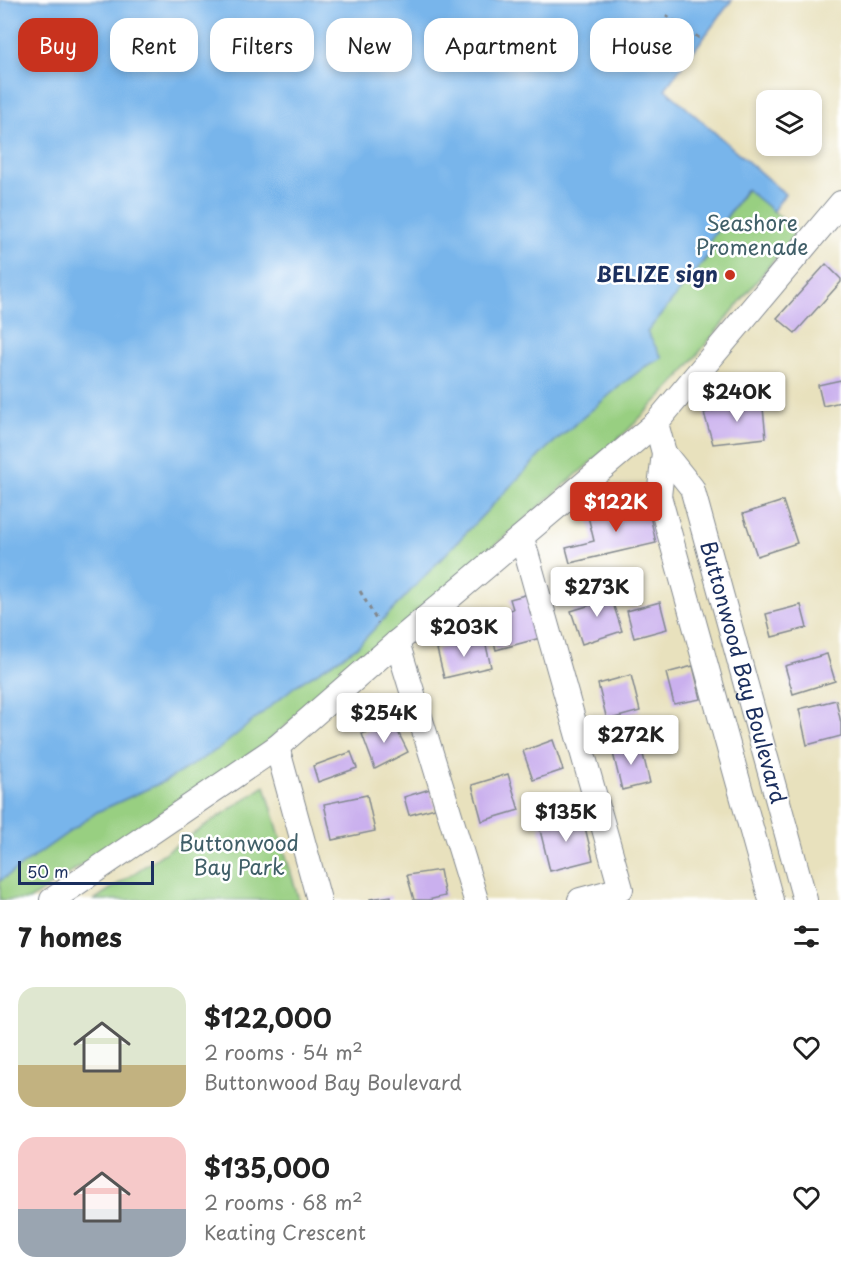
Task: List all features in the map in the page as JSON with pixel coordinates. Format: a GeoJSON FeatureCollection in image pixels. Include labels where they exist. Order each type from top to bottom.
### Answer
{"type":"FeatureCollection","features":[{"type":"Feature","properties":{"kind":"street"},"geometry":{"type":"LineString","coordinates":[[64,896],[277,747],[656,423],[838,216]]}},
{"type":"Feature","properties":{"kind":"street","name":"Buttonwood Bay Boulevard"},"geometry":{"type":"LineString","coordinates":[[656,423],[664,453],[659,496],[771,900]]}},
{"type":"Feature","properties":{"kind":"street","name":"Buttonwood Bay Boulevard"},"geometry":{"type":"LineString","coordinates":[[664,453],[692,488],[805,900]]}},
{"type":"Feature","properties":{"kind":"street"},"geometry":{"type":"LineString","coordinates":[[522,538],[621,889],[580,900]]}},
{"type":"Feature","properties":{"kind":"street"},"geometry":{"type":"LineString","coordinates":[[398,642],[476,900]]}},
{"type":"Feature","properties":{"kind":"street"},"geometry":{"type":"LineString","coordinates":[[277,747],[319,900]]}},
{"type":"Feature","properties":{"kind":"path"},"geometry":{"type":"LineString","coordinates":[[666,15],[702,40]]}},
{"type":"Feature","properties":{"kind":"path"},"geometry":{"type":"LineString","coordinates":[[360,591],[378,623]]}},
{"type":"Feature","properties":{"kind":"green space","name":"Seashore Promenade"},"geometry":{"type":"Polygon","coordinates":[[[747,189],[797,231],[677,380],[627,431],[262,746],[29,900],[0,900],[0,881],[97,812],[169,779],[295,686],[356,648],[546,449],[621,385],[646,366],[662,358],[647,332],[710,254],[706,246],[747,189]]]}},
{"type":"Feature","properties":{"kind":"green space","name":"Buttonwood Bay Park"},"geometry":{"type":"Polygon","coordinates":[[[265,786],[299,900],[94,900],[265,786]]]}},
{"type":"Feature","properties":{"kind":"water"},"geometry":{"type":"Polygon","coordinates":[[[0,0],[732,0],[694,50],[694,18],[590,18],[590,72],[678,72],[665,89],[785,194],[773,211],[746,189],[706,246],[710,253],[647,332],[662,358],[646,366],[621,385],[546,449],[356,648],[295,686],[220,748],[169,779],[97,812],[0,881],[0,0]]]}},
{"type":"Feature","properties":{"kind":"building"},"geometry":{"type":"Polygon","coordinates":[[[826,264],[841,279],[841,282],[795,333],[777,318],[826,264]]]}},
{"type":"Feature","properties":{"kind":"building"},"geometry":{"type":"Polygon","coordinates":[[[841,380],[841,402],[823,406],[818,385],[841,380]]]}},
{"type":"Feature","properties":{"kind":"building"},"geometry":{"type":"Polygon","coordinates":[[[762,398],[766,438],[713,444],[704,413],[762,398]]]}},
{"type":"Feature","properties":{"kind":"building"},"geometry":{"type":"Polygon","coordinates":[[[783,501],[797,543],[757,556],[743,514],[783,501]]]}},
{"type":"Feature","properties":{"kind":"building"},"geometry":{"type":"Polygon","coordinates":[[[647,502],[656,543],[570,563],[566,548],[594,541],[588,516],[647,502]]]}},
{"type":"Feature","properties":{"kind":"building"},"geometry":{"type":"Polygon","coordinates":[[[607,585],[622,631],[582,644],[571,611],[597,603],[592,590],[607,585]]]}},
{"type":"Feature","properties":{"kind":"building"},"geometry":{"type":"Polygon","coordinates":[[[532,593],[544,637],[496,650],[487,617],[513,609],[510,599],[532,593]]]}},
{"type":"Feature","properties":{"kind":"building"},"geometry":{"type":"Polygon","coordinates":[[[660,602],[667,629],[634,638],[627,611],[660,602]]]}},
{"type":"Feature","properties":{"kind":"building"},"geometry":{"type":"Polygon","coordinates":[[[801,605],[807,628],[772,637],[766,614],[801,605]]]}},
{"type":"Feature","properties":{"kind":"building"},"geometry":{"type":"Polygon","coordinates":[[[484,637],[491,667],[444,678],[437,649],[484,637]]]}},
{"type":"Feature","properties":{"kind":"building"},"geometry":{"type":"Polygon","coordinates":[[[827,654],[835,681],[793,694],[785,666],[827,654]]]}},
{"type":"Feature","properties":{"kind":"building"},"geometry":{"type":"Polygon","coordinates":[[[693,666],[701,699],[674,704],[666,673],[693,666]]]}},
{"type":"Feature","properties":{"kind":"building"},"geometry":{"type":"Polygon","coordinates":[[[631,675],[640,711],[607,720],[598,684],[631,675]]]}},
{"type":"Feature","properties":{"kind":"building"},"geometry":{"type":"Polygon","coordinates":[[[836,700],[841,736],[807,745],[799,709],[836,700]]]}},
{"type":"Feature","properties":{"kind":"building"},"geometry":{"type":"Polygon","coordinates":[[[392,720],[408,752],[375,769],[362,734],[392,720]]]}},
{"type":"Feature","properties":{"kind":"building"},"geometry":{"type":"Polygon","coordinates":[[[553,740],[563,770],[533,780],[523,751],[553,740]]]}},
{"type":"Feature","properties":{"kind":"building"},"geometry":{"type":"Polygon","coordinates":[[[640,742],[650,783],[622,790],[612,749],[640,742]]]}},
{"type":"Feature","properties":{"kind":"building"},"geometry":{"type":"Polygon","coordinates":[[[351,752],[357,768],[318,782],[313,766],[351,752]]]}},
{"type":"Feature","properties":{"kind":"building"},"geometry":{"type":"Polygon","coordinates":[[[508,774],[519,810],[482,821],[472,785],[508,774]]]}},
{"type":"Feature","properties":{"kind":"building"},"geometry":{"type":"Polygon","coordinates":[[[430,789],[435,808],[409,815],[404,797],[430,789]]]}},
{"type":"Feature","properties":{"kind":"building"},"geometry":{"type":"Polygon","coordinates":[[[367,795],[375,831],[332,840],[324,804],[367,795]]]}},
{"type":"Feature","properties":{"kind":"building"},"geometry":{"type":"Polygon","coordinates":[[[582,815],[593,860],[550,871],[539,826],[582,815]]]}},
{"type":"Feature","properties":{"kind":"building"},"geometry":{"type":"Polygon","coordinates":[[[440,870],[445,896],[414,900],[407,875],[440,870]]]}},
{"type":"Feature","properties":{"kind":"building"},"geometry":{"type":"Polygon","coordinates":[[[391,896],[391,900],[370,900],[370,899],[391,896]]]}},
{"type":"Feature","properties":{"kind":"place","name":"BELIZE sign"},"geometry":{"type":"Point","coordinates":[730,275]}}]}
